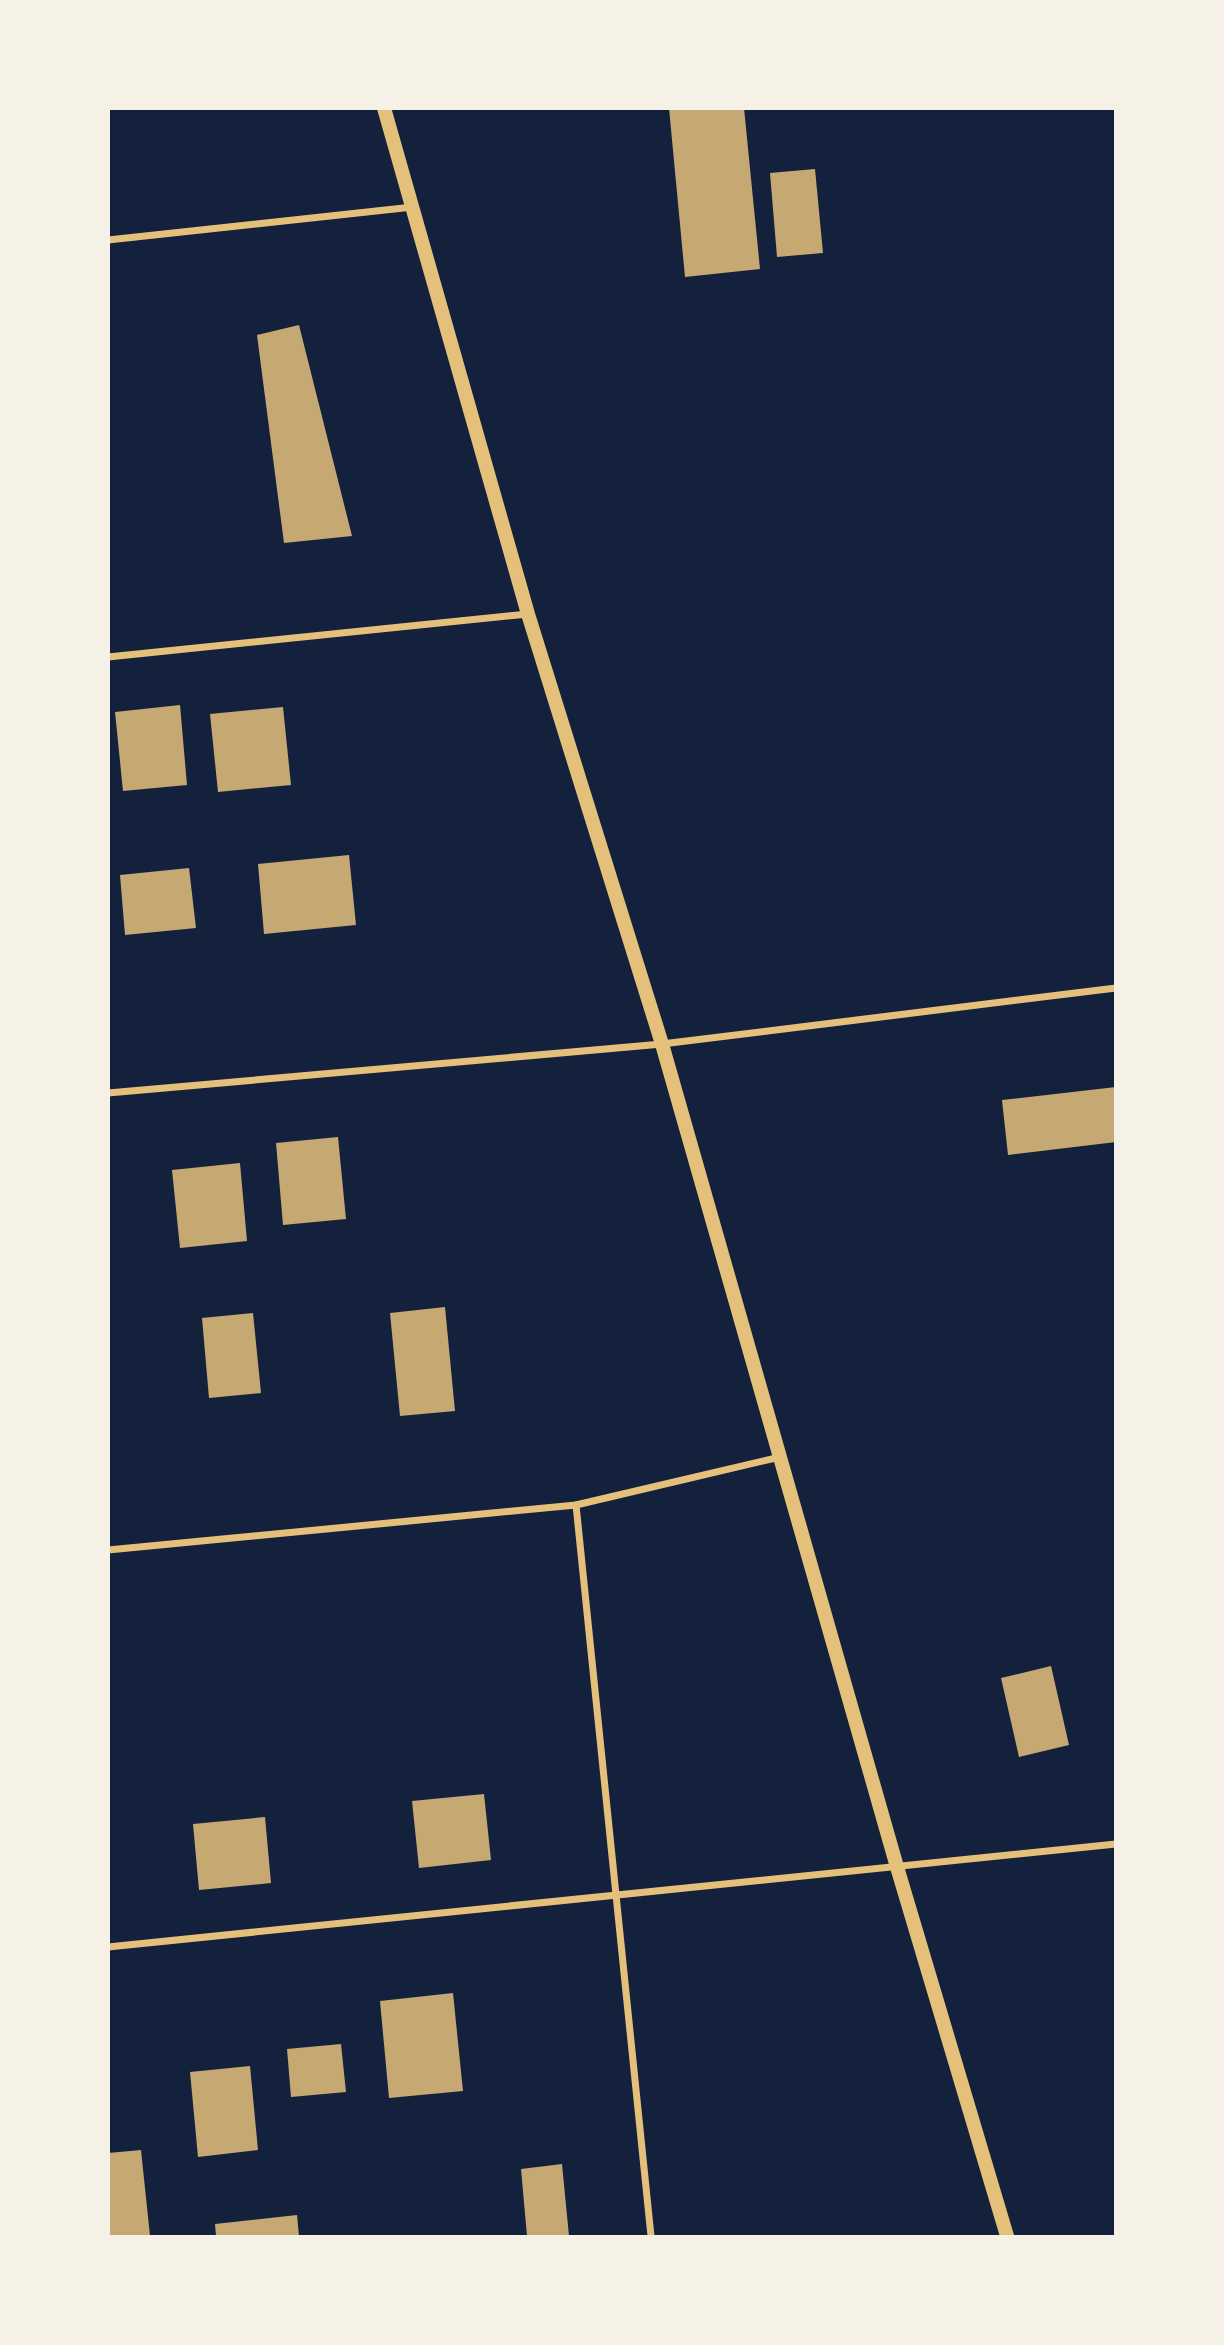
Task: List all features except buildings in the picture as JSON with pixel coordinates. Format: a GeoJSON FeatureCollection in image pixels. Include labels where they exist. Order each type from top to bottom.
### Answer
{"type":"FeatureCollection","features":[{"type":"Feature","properties":{"kind":"main road"},"geometry":{"type":"LineString","coordinates":[[384,108],[528,614],[662,1044],[897,1867],[1007,2236]]}},
{"type":"Feature","properties":{"kind":"street"},"geometry":{"type":"LineString","coordinates":[[108,240],[413,207]]}},
{"type":"Feature","properties":{"kind":"street"},"geometry":{"type":"LineString","coordinates":[[108,657],[528,614]]}},
{"type":"Feature","properties":{"kind":"street"},"geometry":{"type":"LineString","coordinates":[[108,1093],[662,1044],[1115,988]]}},
{"type":"Feature","properties":{"kind":"street"},"geometry":{"type":"LineString","coordinates":[[108,1549],[576,1505],[780,1457]]}},
{"type":"Feature","properties":{"kind":"street"},"geometry":{"type":"LineString","coordinates":[[576,1505],[651,2236]]}},
{"type":"Feature","properties":{"kind":"street"},"geometry":{"type":"LineString","coordinates":[[108,1947],[1115,1844]]}}]}
